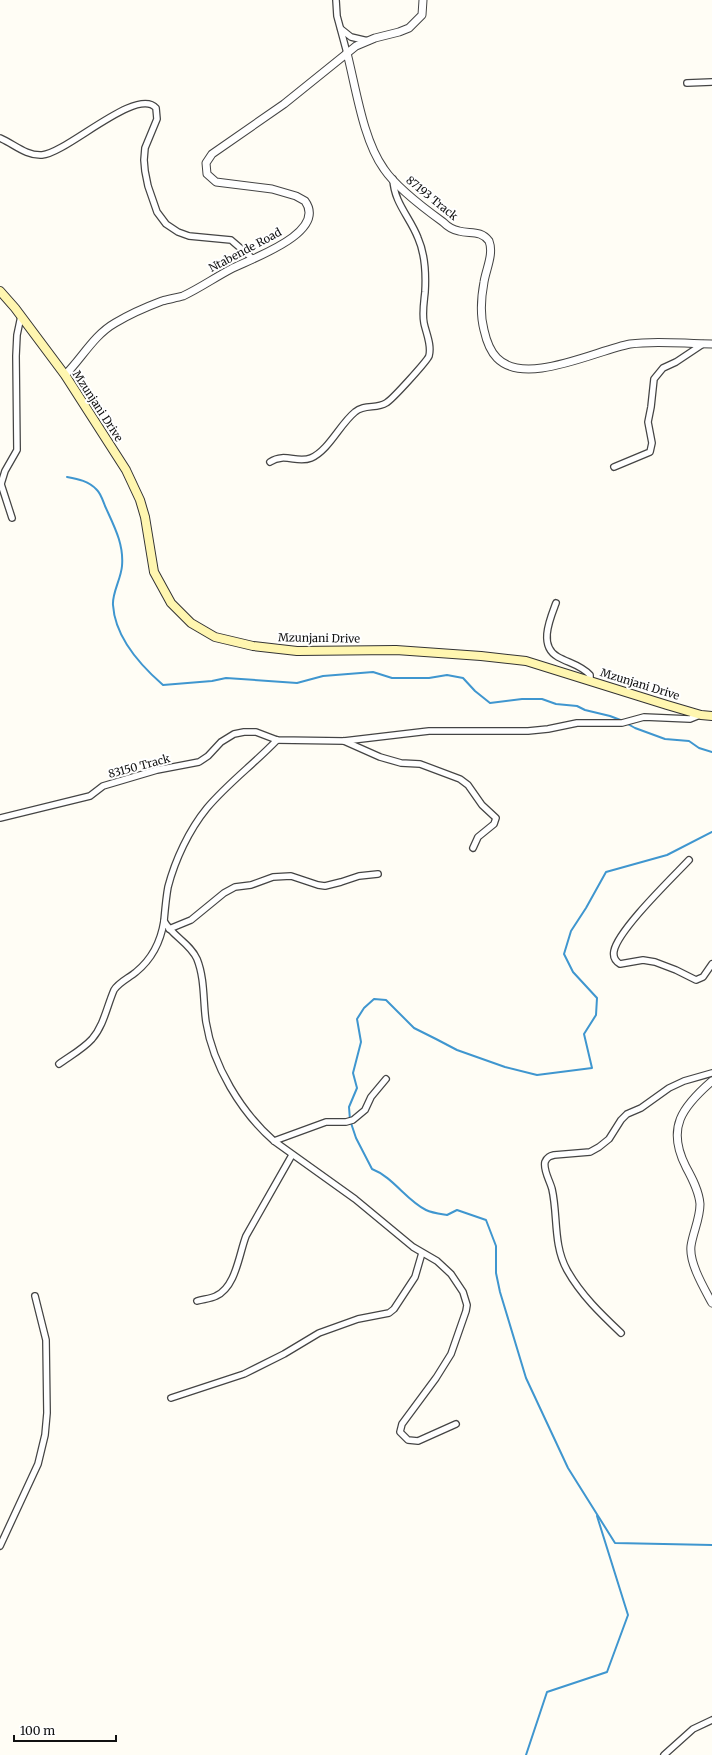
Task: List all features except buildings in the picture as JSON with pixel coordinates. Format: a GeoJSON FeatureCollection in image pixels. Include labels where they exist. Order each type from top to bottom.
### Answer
{"type":"FeatureCollection","features":[{"type":"Feature","properties":{"kind":"main road","name":"Mzunjani Drive"},"geometry":{"type":"LineString","coordinates":[[0,291],[21,316],[65,375],[126,470],[140,500],[145,517],[150,556],[154,572],[171,604],[191,623],[215,637],[253,646],[297,650],[396,650],[526,661],[701,715],[712,716]]}},
{"type":"Feature","properties":{"kind":"street"},"geometry":{"type":"LineString","coordinates":[[336,0],[337,16],[347,53]]}},
{"type":"Feature","properties":{"kind":"street","name":"Ntabende Road"},"geometry":{"type":"LineString","coordinates":[[65,375],[79,361],[98,336],[114,323],[152,305],[180,297],[198,289],[231,269],[286,242],[298,232],[308,217],[309,210],[307,204],[301,198],[283,192],[216,182],[207,174],[206,163],[212,154],[284,104],[356,46],[409,28],[422,14],[423,0]]}},
{"type":"Feature","properties":{"kind":"street"},"geometry":{"type":"LineString","coordinates":[[340,29],[351,37],[368,41]]}},
{"type":"Feature","properties":{"kind":"street","name":"87193 Track"},"geometry":{"type":"LineString","coordinates":[[347,53],[363,118],[373,150],[384,169],[393,179],[447,226],[457,231],[481,234],[489,241],[491,249],[484,283],[481,315],[490,347],[496,357],[508,365],[527,369],[572,362],[612,348],[639,343],[712,344]]}},
{"type":"Feature","properties":{"kind":"street"},"geometry":{"type":"LineString","coordinates":[[688,83],[712,82]]}},
{"type":"Feature","properties":{"kind":"street"},"geometry":{"type":"LineString","coordinates":[[0,138],[25,152],[42,155],[57,149],[123,110],[141,103],[151,104],[156,108],[157,116],[145,148],[145,171],[158,212],[166,224],[178,232],[194,236],[231,240],[253,259]]}},
{"type":"Feature","properties":{"kind":"street"},"geometry":{"type":"LineString","coordinates":[[270,462],[283,457],[302,460],[312,458],[356,411],[364,408],[379,406],[389,401],[429,356],[430,348],[423,316],[425,283],[422,250],[415,231],[398,202],[394,192],[393,179]]}},
{"type":"Feature","properties":{"kind":"street"},"geometry":{"type":"LineString","coordinates":[[12,518],[1,484],[5,471],[17,450],[16,356],[17,335],[21,316]]}},
{"type":"Feature","properties":{"kind":"street"},"geometry":{"type":"LineString","coordinates":[[614,467],[645,455],[652,449],[648,422],[652,407],[654,379],[663,368],[676,362],[703,344]]}},
{"type":"Feature","properties":{"kind":"street"},"geometry":{"type":"LineString","coordinates":[[556,603],[547,631],[547,642],[550,650],[557,657],[584,668],[590,675],[590,680]]}},
{"type":"Feature","properties":{"kind":"street","name":"83150 Track"},"geometry":{"type":"LineString","coordinates":[[0,818],[90,796],[103,786],[157,770],[199,762],[208,756],[221,742],[234,734],[244,732],[256,732],[277,740],[344,741],[429,731],[528,731],[548,729],[577,723],[622,723],[644,717],[690,719],[701,715]]}},
{"type":"Feature","properties":{"kind":"street"},"geometry":{"type":"LineString","coordinates":[[59,1064],[85,1045],[95,1034],[116,985],[137,972],[157,947],[164,920],[168,888],[175,865],[194,826],[206,808],[277,740]]}},
{"type":"Feature","properties":{"kind":"street"},"geometry":{"type":"LineString","coordinates":[[344,741],[380,757],[401,763],[420,764],[442,771],[468,785],[482,805],[496,818],[494,824],[478,836],[473,848]]}},
{"type":"Feature","properties":{"kind":"street"},"geometry":{"type":"LineString","coordinates":[[689,860],[633,921],[616,944],[613,954],[616,961],[620,964],[643,960],[655,962],[696,980],[703,977],[712,964]]}},
{"type":"Feature","properties":{"kind":"street"},"geometry":{"type":"LineString","coordinates":[[169,929],[191,920],[224,893],[235,887],[251,885],[273,877],[291,876],[325,886],[359,876],[378,874]]}},
{"type":"Feature","properties":{"kind":"street"},"geometry":{"type":"LineString","coordinates":[[164,920],[169,929],[190,949],[197,960],[212,1051],[236,1097],[249,1114],[264,1132],[274,1141],[342,1189],[422,1253],[437,1261],[451,1274],[463,1292],[467,1305],[451,1354],[436,1378],[402,1424],[400,1432],[408,1440],[418,1441],[456,1424]]}},
{"type":"Feature","properties":{"kind":"street"},"geometry":{"type":"LineString","coordinates":[[621,1334],[587,1300],[565,1264],[558,1240],[552,1189],[545,1166],[545,1161],[554,1155],[590,1152],[609,1139],[621,1120],[627,1114],[641,1108],[670,1088],[684,1081],[712,1073]]}},
{"type":"Feature","properties":{"kind":"street"},"geometry":{"type":"LineString","coordinates":[[274,1141],[326,1122],[346,1122],[353,1120],[365,1110],[372,1097],[386,1079]]}},
{"type":"Feature","properties":{"kind":"street"},"geometry":{"type":"LineString","coordinates":[[712,1081],[688,1104],[682,1113],[677,1126],[677,1139],[685,1165],[695,1184],[700,1204],[691,1247],[693,1261],[712,1303]]}},
{"type":"Feature","properties":{"kind":"street"},"geometry":{"type":"LineString","coordinates":[[197,1301],[218,1295],[230,1281],[238,1265],[241,1249],[246,1236],[292,1155]]}},
{"type":"Feature","properties":{"kind":"street"},"geometry":{"type":"LineString","coordinates":[[171,1398],[244,1374],[284,1354],[325,1330],[358,1319],[389,1313],[398,1304],[415,1277],[422,1253]]}},
{"type":"Feature","properties":{"kind":"street"},"geometry":{"type":"LineString","coordinates":[[0,1546],[38,1464],[45,1435],[47,1413],[47,1350],[35,1296]]}},
{"type":"Feature","properties":{"kind":"street"},"geometry":{"type":"LineString","coordinates":[[664,1755],[693,1729],[712,1720]]}},
{"type":"Feature","properties":{"kind":"waterway"},"geometry":{"type":"LineString","coordinates":[[67,477],[87,482],[94,487],[102,498],[118,535],[122,558],[121,571],[113,600],[118,628],[130,650],[146,669],[163,685],[212,681],[226,678],[297,683],[323,676],[373,672],[392,678],[429,678],[447,675],[463,678],[475,691],[490,703],[522,699],[542,699],[556,704],[577,706],[585,710],[623,721]]}},
{"type":"Feature","properties":{"kind":"waterway"},"geometry":{"type":"LineString","coordinates":[[626,723],[635,728],[665,739],[689,741],[699,748],[712,752]]}},
{"type":"Feature","properties":{"kind":"waterway"},"geometry":{"type":"LineString","coordinates":[[712,832],[667,855],[606,872],[571,931],[564,954],[573,972],[597,998],[596,1015],[584,1034],[592,1068],[537,1075],[505,1067],[457,1050],[414,1028],[386,1000],[374,999],[364,1008],[357,1019],[361,1042],[353,1073],[357,1088],[349,1107],[350,1120],[356,1138],[372,1169],[386,1177],[419,1206],[426,1210],[447,1215],[457,1210],[486,1220],[496,1246],[496,1273],[500,1292],[526,1378],[568,1468],[615,1543],[712,1545]]}},
{"type":"Feature","properties":{"kind":"waterway"},"geometry":{"type":"LineString","coordinates":[[526,1755],[547,1692],[607,1672],[628,1615],[597,1516]]}}]}
